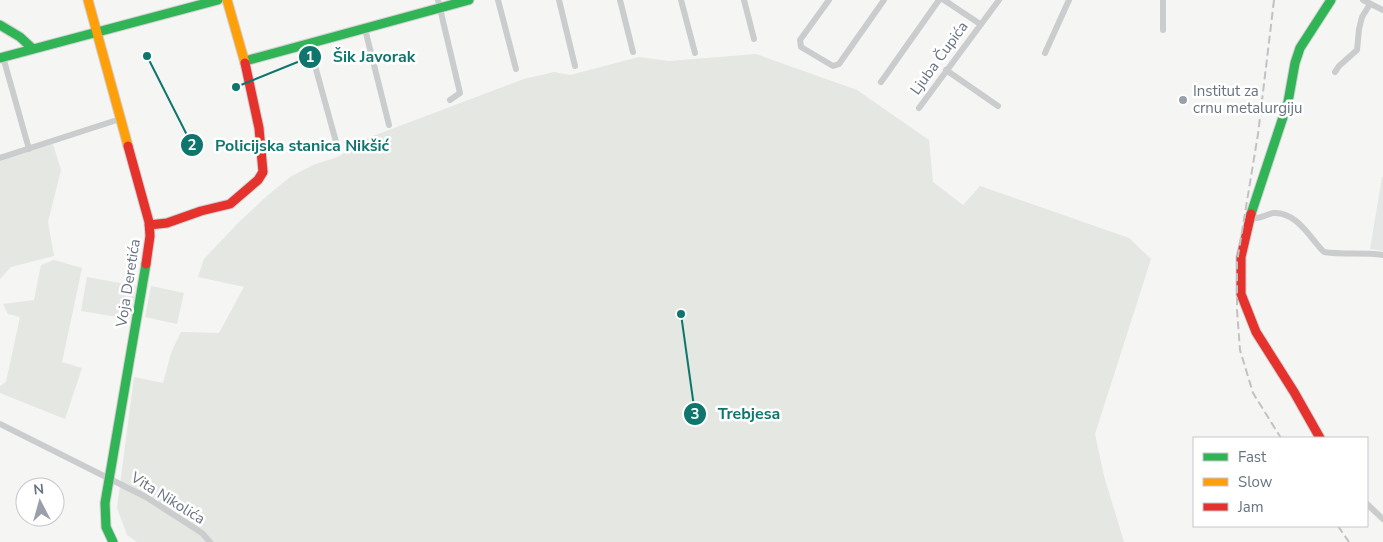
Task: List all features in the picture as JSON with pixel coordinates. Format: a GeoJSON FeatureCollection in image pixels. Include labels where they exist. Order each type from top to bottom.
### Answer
{"type":"FeatureCollection","features":[{"type":"Feature","properties":{"kind":"street","name":"Voja Deretića"},"geometry":{"type":"LineString","coordinates":[[88,0],[149,225],[150,236],[110,478],[104,502],[104,521],[108,536],[113,542]]}},
{"type":"Feature","properties":{"kind":"street"},"geometry":{"type":"LineString","coordinates":[[29,149],[2,58],[96,31],[218,0]]}},
{"type":"Feature","properties":{"kind":"street"},"geometry":{"type":"LineString","coordinates":[[149,225],[167,223],[201,211],[230,204],[261,177],[263,172],[259,128],[245,61],[227,0]]}},
{"type":"Feature","properties":{"kind":"street"},"geometry":{"type":"LineString","coordinates":[[245,61],[364,29],[439,4],[468,0]]}},
{"type":"Feature","properties":{"kind":"street"},"geometry":{"type":"LineString","coordinates":[[498,0],[516,69]]}},
{"type":"Feature","properties":{"kind":"street"},"geometry":{"type":"LineString","coordinates":[[559,0],[575,66]]}},
{"type":"Feature","properties":{"kind":"street"},"geometry":{"type":"LineString","coordinates":[[620,0],[634,52]]}},
{"type":"Feature","properties":{"kind":"street"},"geometry":{"type":"LineString","coordinates":[[681,0],[695,53]]}},
{"type":"Feature","properties":{"kind":"street"},"geometry":{"type":"LineString","coordinates":[[744,0],[754,39]]}},
{"type":"Feature","properties":{"kind":"street"},"geometry":{"type":"LineString","coordinates":[[829,0],[800,40],[800,43],[801,47],[833,66],[839,64],[884,0]]}},
{"type":"Feature","properties":{"kind":"street"},"geometry":{"type":"LineString","coordinates":[[881,82],[940,0]]}},
{"type":"Feature","properties":{"kind":"street"},"geometry":{"type":"LineString","coordinates":[[944,0],[980,24]]}},
{"type":"Feature","properties":{"kind":"street","name":"Ljuba Čupića"},"geometry":{"type":"LineString","coordinates":[[919,108],[999,0]]}},
{"type":"Feature","properties":{"kind":"street"},"geometry":{"type":"LineString","coordinates":[[1045,53],[1069,0]]}},
{"type":"Feature","properties":{"kind":"street"},"geometry":{"type":"LineString","coordinates":[[1163,0],[1163,30]]}},
{"type":"Feature","properties":{"kind":"street"},"geometry":{"type":"LineString","coordinates":[[1319,437],[1256,332],[1241,294],[1240,283],[1241,257],[1250,216],[1288,102],[1295,63],[1300,48],[1331,0]]}},
{"type":"Feature","properties":{"kind":"street"},"geometry":{"type":"LineString","coordinates":[[1363,0],[1383,10]]}},
{"type":"Feature","properties":{"kind":"street"},"geometry":{"type":"LineString","coordinates":[[439,4],[460,93],[450,100]]}},
{"type":"Feature","properties":{"kind":"street"},"geometry":{"type":"LineString","coordinates":[[1335,72],[1338,66],[1357,50],[1362,17],[1370,4]]}},
{"type":"Feature","properties":{"kind":"street"},"geometry":{"type":"LineString","coordinates":[[0,25],[33,49]]}},
{"type":"Feature","properties":{"kind":"street"},"geometry":{"type":"LineString","coordinates":[[364,29],[389,125]]}},
{"type":"Feature","properties":{"kind":"street"},"geometry":{"type":"LineString","coordinates":[[309,44],[338,149]]}},
{"type":"Feature","properties":{"kind":"street"},"geometry":{"type":"LineString","coordinates":[[946,70],[998,106]]}},
{"type":"Feature","properties":{"kind":"street"},"geometry":{"type":"LineString","coordinates":[[0,158],[120,119]]}},
{"type":"Feature","properties":{"kind":"street"},"geometry":{"type":"LineString","coordinates":[[1251,218],[1255,219],[1273,213],[1283,214],[1294,220],[1324,252],[1383,255]]}},
{"type":"Feature","properties":{"kind":"street","name":"Vita Nikolića"},"geometry":{"type":"LineString","coordinates":[[0,424],[146,497],[202,534],[210,542]]}},
{"type":"Feature","properties":{"kind":"street"},"geometry":{"type":"LineString","coordinates":[[1368,505],[1383,519]]}},
{"type":"Feature","properties":{"kind":"shaded area"},"geometry":{"type":"Polygon","coordinates":[[[756,54],[857,90],[929,140],[933,182],[963,205],[980,186],[1129,238],[1151,259],[1095,434],[1104,476],[1124,542],[137,542],[127,535],[117,508],[134,377],[163,383],[171,353],[181,332],[219,333],[244,287],[198,277],[204,259],[238,223],[290,177],[313,165],[338,157],[365,139],[524,79],[554,72],[570,75],[639,57],[669,61],[756,54]]]}},
{"type":"Feature","properties":{"kind":"shaded area"},"geometry":{"type":"Polygon","coordinates":[[[53,144],[61,170],[48,222],[54,256],[11,267],[0,279],[0,161],[53,144]]]}},
{"type":"Feature","properties":{"kind":"shaded area"},"geometry":{"type":"Polygon","coordinates":[[[1383,177],[1383,251],[1370,249],[1383,177]]]}},
{"type":"Feature","properties":{"kind":"shaded area"},"geometry":{"type":"Polygon","coordinates":[[[54,260],[82,268],[62,362],[82,368],[65,419],[0,393],[0,386],[6,382],[20,317],[8,314],[3,304],[34,300],[41,265],[54,260]]]}},
{"type":"Feature","properties":{"kind":"shaded area"},"geometry":{"type":"Polygon","coordinates":[[[87,277],[136,286],[130,319],[81,311],[87,277]]]}},
{"type":"Feature","properties":{"kind":"shaded area"},"geometry":{"type":"Polygon","coordinates":[[[151,286],[184,293],[177,324],[145,317],[151,286]]]}},
{"type":"Feature","properties":{"kind":"railway"},"geometry":{"type":"LineString","coordinates":[[1274,0],[1258,134],[1237,262],[1237,310],[1240,350],[1253,393],[1280,437]]}},
{"type":"Feature","properties":{"kind":"railway"},"geometry":{"type":"LineString","coordinates":[[1339,527],[1349,542]]}},
{"type":"Feature","properties":{"kind":"traffic: fast"},"geometry":{"type":"LineString","coordinates":[[0,58],[218,0]]}},
{"type":"Feature","properties":{"kind":"traffic: fast"},"geometry":{"type":"LineString","coordinates":[[245,61],[469,0]]}},
{"type":"Feature","properties":{"kind":"traffic: fast"},"geometry":{"type":"LineString","coordinates":[[1251,214],[1288,102],[1295,63],[1300,48],[1331,0]]}},
{"type":"Feature","properties":{"kind":"traffic: fast"},"geometry":{"type":"LineString","coordinates":[[0,25],[20,37],[33,49]]}},
{"type":"Feature","properties":{"kind":"traffic: fast"},"geometry":{"type":"LineString","coordinates":[[113,542],[106,527],[105,503],[146,264]]}},
{"type":"Feature","properties":{"kind":"traffic: slow"},"geometry":{"type":"LineString","coordinates":[[88,0],[128,146]]}},
{"type":"Feature","properties":{"kind":"traffic: slow"},"geometry":{"type":"LineString","coordinates":[[227,0],[245,63]]}},
{"type":"Feature","properties":{"kind":"traffic: jam"},"geometry":{"type":"LineString","coordinates":[[149,225],[167,223],[201,211],[230,204],[258,180],[263,172],[259,128],[245,63]]}},
{"type":"Feature","properties":{"kind":"traffic: jam"},"geometry":{"type":"LineString","coordinates":[[128,146],[149,222],[150,236],[146,264]]}},
{"type":"Feature","properties":{"kind":"traffic: jam"},"geometry":{"type":"LineString","coordinates":[[1251,214],[1241,257],[1241,294],[1256,332],[1319,437]]}},
{"type":"Feature","properties":{"kind":"place","name":"Policijska stanica Nikšić"},"geometry":{"type":"Point","coordinates":[147,56]}},
{"type":"Feature","properties":{"kind":"place","name":"Šik Javorak"},"geometry":{"type":"Point","coordinates":[236,87]}},
{"type":"Feature","properties":{"kind":"place","name":"Institut za crnu metalurgiju"},"geometry":{"type":"Point","coordinates":[1183,100]}},
{"type":"Feature","properties":{"kind":"place","name":"Trebjesa"},"geometry":{"type":"Point","coordinates":[681,314]}}]}
